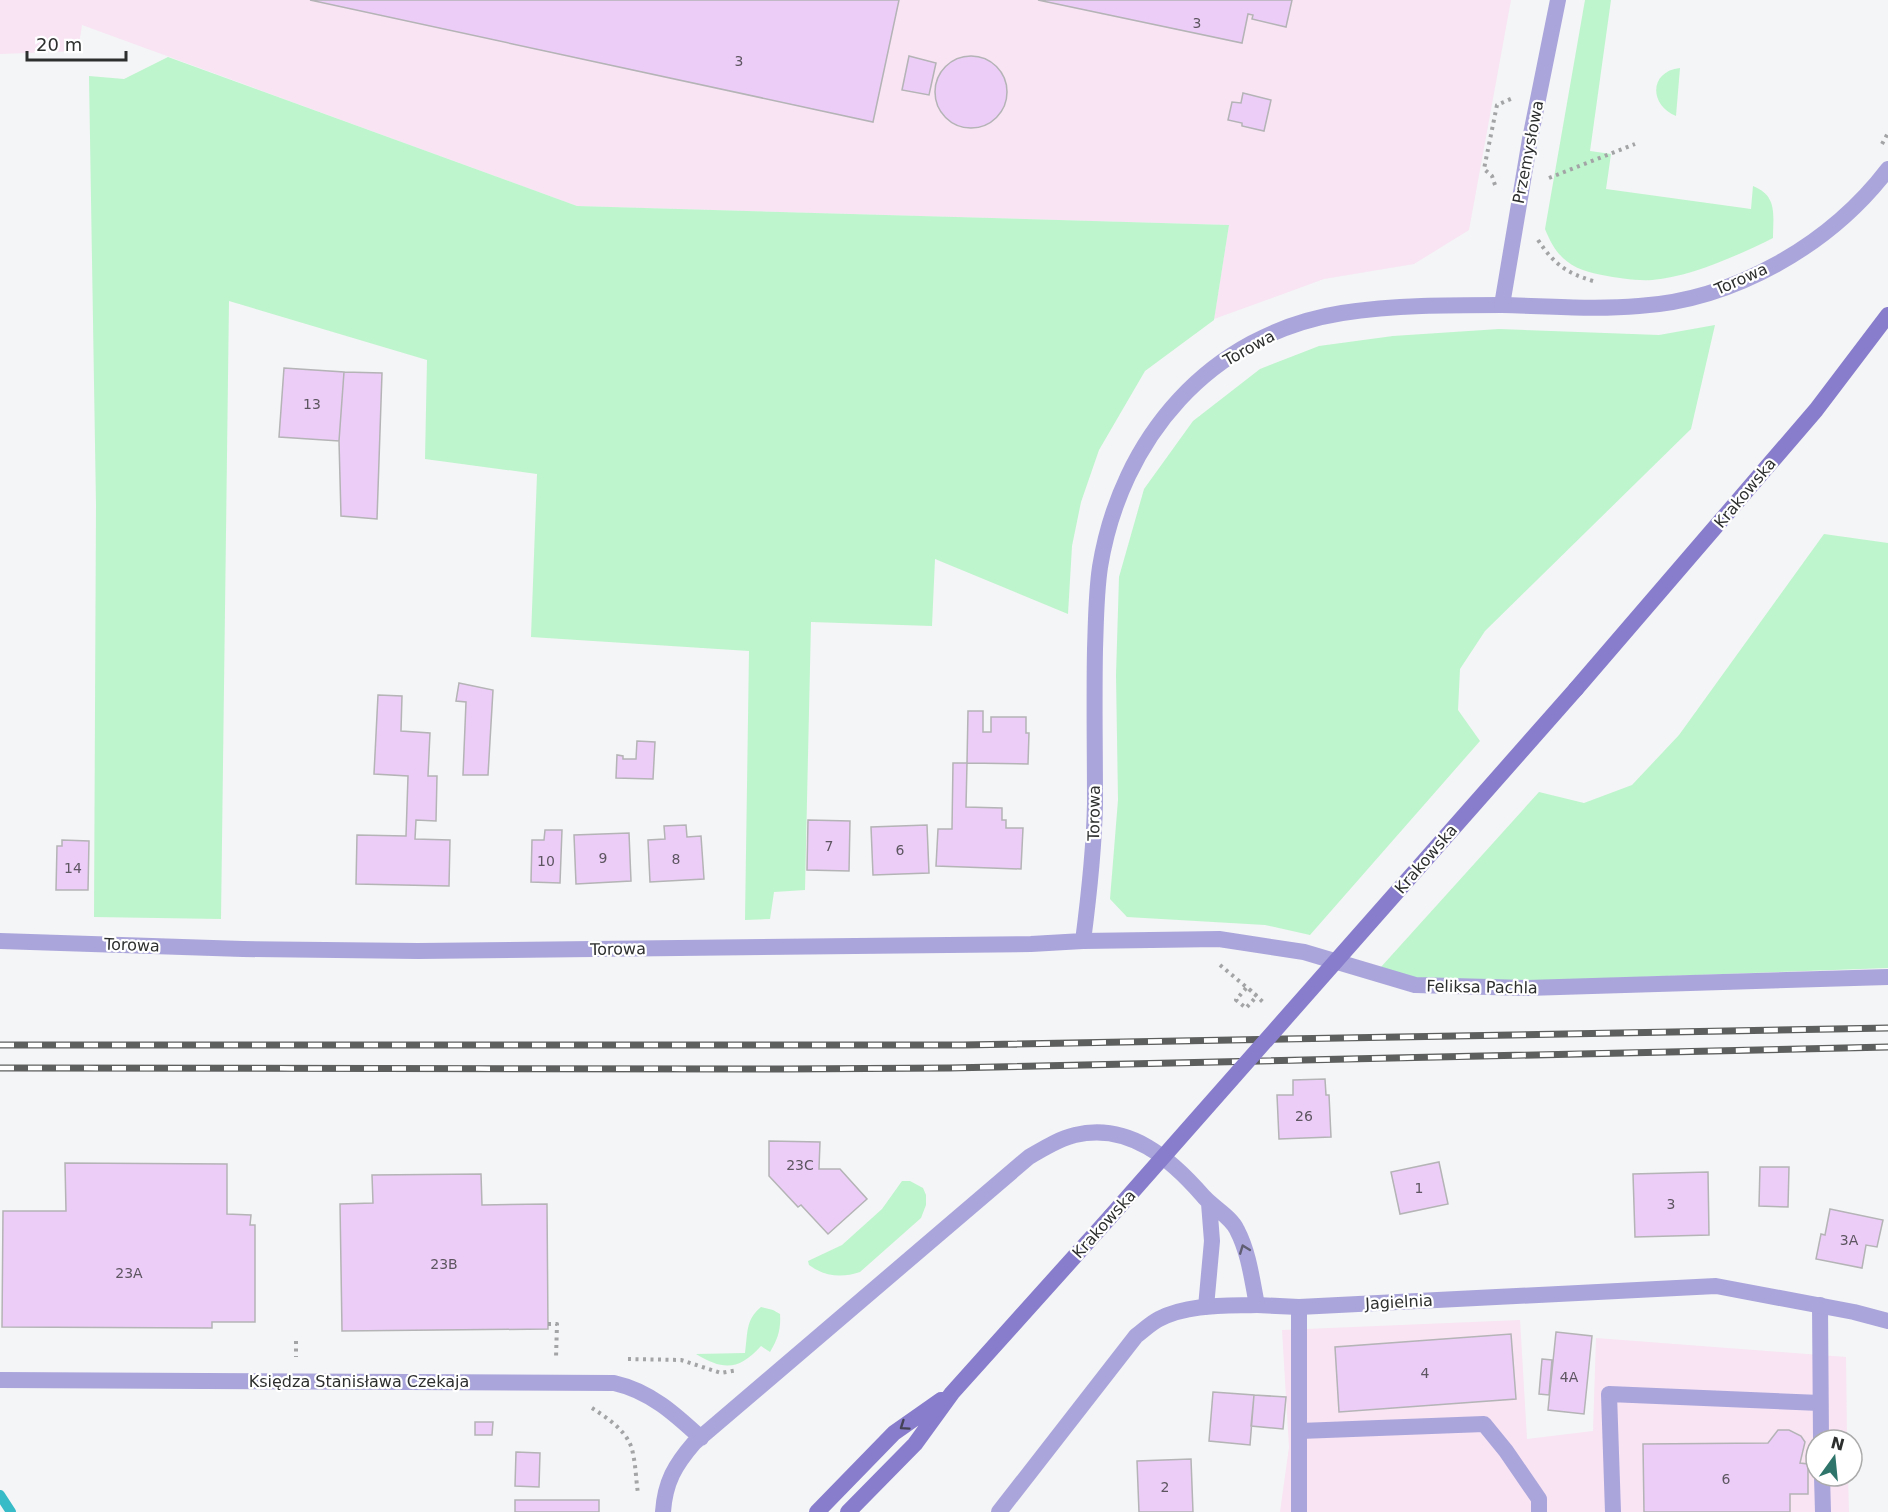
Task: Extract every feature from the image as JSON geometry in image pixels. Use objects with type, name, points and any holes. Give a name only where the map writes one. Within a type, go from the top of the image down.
[{"type":"main road","name":"Krakowska","points":[[848,1512],[915,1444],[952,1393],[1576,689],[1816,410],[1888,315]]},
{"type":"main road","name":"Krakowska","points":[[817,1512],[894,1433],[952,1393]]},
{"type":"street","name":"Przemysłowa","points":[[1502,305],[1530,139],[1558,0]]},
{"type":"street","name":"Torowa","points":[[0,941],[243,949],[418,951],[1031,944],[1083,941],[1093,856],[1096,604],[1100,567],[1108,532],[1126,477],[1151,434],[1186,393],[1209,372],[1262,338],[1286,328],[1340,313],[1417,306],[1502,305],[1612,308],[1668,303],[1722,290],[1780,261],[1818,237],[1874,188],[1888,169]]},
{"type":"street","name":"Feliksa Pachla","points":[[1083,941],[1219,939],[1304,952],[1415,985],[1527,988],[1888,977]]},
{"type":"street","points":[[663,1512],[667,1483],[674,1469],[701,1438],[1011,1171],[1029,1157],[1060,1140],[1088,1133],[1117,1134],[1134,1139],[1157,1151],[1236,1228],[1250,1262],[1257,1305]]},
{"type":"street","points":[[1206,1307],[1212,1240],[1209,1203]]},
{"type":"street","name":"Jagielnia","points":[[999,1512],[1136,1336],[1158,1320],[1180,1311],[1206,1307],[1299,1306],[1716,1286],[1820,1305],[1888,1321]]},
{"type":"street","points":[[1820,1305],[1821,1428]]},
{"type":"street","points":[[1299,1306],[1299,1512]]},
{"type":"street","name":"Księdza Stanisława Czekaja","points":[[0,1380],[614,1383],[650,1397],[675,1414],[701,1438]]},
{"type":"street","points":[[1613,1512],[1609,1394],[1820,1403]]},
{"type":"street","points":[[1300,1431],[1484,1424],[1539,1499],[1539,1512]]},
{"type":"street","points":[[1822,1488],[1823,1512]]},
{"type":"path","points":[[1880,147],[1888,132]]},
{"type":"path","points":[[1543,181],[1635,144]]},
{"type":"path","points":[[1537,238],[1554,262],[1564,270],[1574,275],[1604,282]]},
{"type":"path","points":[[1246,986],[1257,996],[1251,1002],[1246,1008],[1236,1000],[1247,987],[1255,995],[1264,1003]]},
{"type":"path","points":[[548,1324],[557,1324],[556,1358],[567,1358]]},
{"type":"path","points":[[624,1359],[681,1360],[721,1373],[744,1368]]},
{"type":"path","points":[[589,1407],[622,1431],[633,1452],[639,1498]]},
{"type":"shaded area","points":[[0,0],[1511,0],[1469,230],[1414,264],[1324,279],[1214,319],[1229,225],[577,206],[82,25],[78,51],[0,54]]},
{"type":"shaded area","points":[[1520,1320],[1527,1439],[1593,1431],[1596,1338],[1846,1357],[1847,1428],[1804,1428],[1804,1488],[1848,1488],[1849,1512],[1280,1512],[1289,1447],[1282,1330]]},
{"type":"green space","points":[[1585,0],[1611,0],[1590,151],[1611,154],[1606,189],[1751,209],[1753,186],[1767,195],[1770,201],[1773,214],[1773,238],[1698,270],[1652,280],[1627,279],[1591,273],[1574,266],[1560,255],[1545,229]]},
{"type":"green space","points":[[168,57],[577,206],[1229,225],[1214,320],[1145,371],[1099,450],[1081,502],[1072,546],[1068,614],[935,559],[932,626],[811,622],[805,890],[774,892],[770,919],[745,920],[749,651],[531,637],[537,474],[425,459],[427,360],[229,301],[221,919],[94,917],[96,505],[89,76],[124,79]]},
{"type":"green space","points":[[1680,68],[1676,116],[1661,104],[1656,89],[1663,75],[1670,70]]},
{"type":"green space","points":[[1715,325],[1691,429],[1485,631],[1460,669],[1458,710],[1480,741],[1310,935],[1265,925],[1127,917],[1110,899],[1118,800],[1116,675],[1119,577],[1144,489],[1193,421],[1260,369],[1319,346],[1393,336],[1499,329],[1659,335]]},
{"type":"green space","points":[[1824,534],[1888,543],[1888,968],[1527,981],[1419,979],[1381,967],[1539,792],[1584,803],[1632,785],[1679,735]]},
{"type":"green space","points":[[902,1181],[910,1181],[923,1188],[926,1205],[921,1218],[860,1272],[834,1275],[821,1272],[809,1265],[808,1261],[842,1245],[882,1209]]},
{"type":"green space","points":[[761,1307],[780,1314],[778,1334],[770,1352],[761,1346],[746,1360],[731,1365],[715,1363],[696,1354],[745,1353],[750,1322]]},
{"type":"building","points":[[310,0],[899,0],[873,122]]},
{"type":"building","points":[[1038,0],[1292,0],[1286,27],[1252,19],[1253,15],[1248,14],[1242,43]]},
{"type":"building","points":[[909,56],[936,63],[929,95],[902,90]]},
{"type":"building","points":[[971,56],[985,59],[997,66],[1004,78],[1007,92],[1004,106],[997,118],[985,125],[971,128],[957,125],[945,118],[938,106],[935,92],[938,78],[945,66],[957,59]]},
{"type":"building","points":[[1243,93],[1271,100],[1264,131],[1228,120],[1232,102],[1241,103]]},
{"type":"building","points":[[284,368],[344,372],[339,441],[279,437]]},
{"type":"building","points":[[344,372],[382,373],[377,519],[341,516],[339,441]]},
{"type":"building","points":[[459,683],[493,690],[488,775],[463,775],[466,702],[456,701]]},
{"type":"building","points":[[378,695],[402,696],[401,731],[430,733],[428,776],[437,776],[436,821],[416,820],[415,839],[450,840],[449,886],[356,884],[357,835],[406,836],[408,776],[374,774]]},
{"type":"building","points":[[968,711],[983,711],[983,732],[991,732],[991,717],[1026,717],[1026,733],[1029,733],[1028,764],[967,763]]},
{"type":"building","points":[[637,741],[655,742],[653,779],[616,778],[617,755],[623,756],[623,759],[636,759]]},
{"type":"building","points":[[953,763],[967,763],[966,807],[1002,808],[1002,820],[1006,820],[1006,828],[1023,828],[1021,869],[936,866],[938,829],[952,829]]},
{"type":"building","points":[[808,820],[850,821],[849,871],[807,870]]},
{"type":"building","points":[[686,825],[687,837],[701,836],[704,879],[650,882],[648,840],[665,839],[664,826]]},
{"type":"building","points":[[927,825],[929,873],[873,875],[871,827]]},
{"type":"building","points":[[545,830],[562,830],[560,883],[531,882],[532,840],[544,840]]},
{"type":"building","points":[[629,833],[631,881],[576,884],[574,835]]},
{"type":"building","points":[[62,840],[89,841],[88,890],[56,890],[57,846],[62,846]]},
{"type":"building","points":[[1325,1079],[1326,1095],[1329,1095],[1331,1137],[1279,1139],[1277,1095],[1293,1095],[1293,1080]]},
{"type":"building","points":[[769,1141],[820,1142],[819,1169],[840,1169],[867,1199],[828,1234],[769,1176]]},
{"type":"building","points":[[1439,1162],[1448,1204],[1400,1214],[1391,1172]]},
{"type":"building","points":[[65,1163],[227,1164],[227,1214],[251,1215],[250,1225],[255,1225],[255,1322],[212,1322],[212,1328],[2,1327],[3,1211],[66,1211]]},
{"type":"building","points":[[1760,1167],[1789,1167],[1788,1207],[1759,1206]]},
{"type":"building","points":[[1708,1172],[1709,1235],[1635,1237],[1633,1174]]},
{"type":"building","points":[[481,1174],[482,1205],[547,1204],[548,1329],[342,1331],[340,1204],[373,1203],[372,1175]]},
{"type":"building","points":[[1830,1209],[1883,1220],[1877,1247],[1866,1245],[1862,1268],[1816,1259],[1821,1234],[1825,1235]]},
{"type":"building","points":[[1556,1332],[1592,1336],[1584,1414],[1548,1410]]},
{"type":"building","points":[[1511,1334],[1516,1399],[1339,1412],[1335,1347]]},
{"type":"building","points":[[1542,1359],[1552,1360],[1549,1395],[1539,1394]]},
{"type":"building","points":[[1213,1392],[1254,1395],[1250,1445],[1209,1441]]},
{"type":"building","points":[[1254,1395],[1286,1397],[1283,1429],[1251,1426]]},
{"type":"building","points":[[475,1422],[493,1422],[492,1435],[475,1435]]},
{"type":"building","points":[[1778,1430],[1789,1430],[1801,1436],[1804,1440],[1800,1463],[1804,1464],[1804,1488],[1808,1488],[1808,1494],[1790,1494],[1790,1512],[1644,1512],[1643,1444],[1768,1443]]},
{"type":"building","points":[[516,1452],[540,1453],[539,1487],[515,1486]]},
{"type":"building","points":[[1191,1459],[1193,1512],[1139,1512],[1137,1461]]},
{"type":"building","points":[[515,1500],[599,1500],[599,1512],[515,1512]]},
{"type":"waterway","points":[[0,1495],[11,1512]]},
{"type":"railway","points":[[0,1045],[963,1045],[1888,1028]]},
{"type":"railway","points":[[0,1068],[950,1068],[1888,1047]]}]
